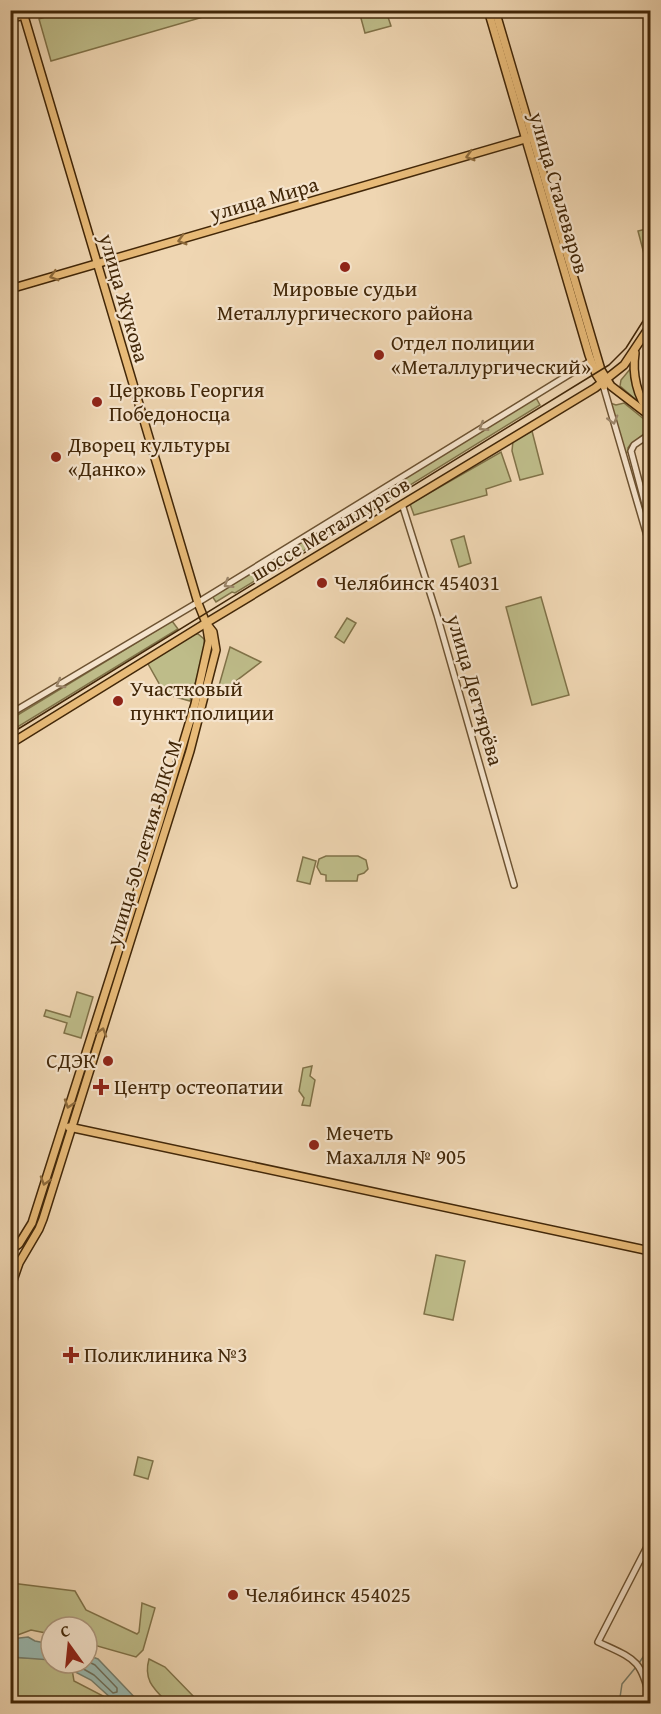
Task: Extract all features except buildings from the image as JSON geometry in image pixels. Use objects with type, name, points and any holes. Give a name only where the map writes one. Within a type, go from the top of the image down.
[{"type":"main road","points":[[10,19],[41,10]]},
{"type":"main road","name":"улица Сталеваров","points":[[488,10],[529,138],[594,360],[603,383]]},
{"type":"main road","name":"улица Сталеваров","points":[[495,10],[529,138]]},
{"type":"main road","name":"улица Жукова","points":[[24,16],[198,603],[206,623]]},
{"type":"main road","name":"улица Мира","points":[[10,289],[529,138]]},
{"type":"main road","name":"шоссе Металлургов","points":[[10,744],[603,383],[624,365],[651,326]]},
{"type":"main road","points":[[636,349],[634,367],[639,392],[651,415]]},
{"type":"main road","points":[[603,383],[651,415]]},
{"type":"main road","name":"улица 50-летия ВЛКСМ","points":[[10,1250],[19,1244],[32,1223],[159,823],[195,704],[208,650],[206,623]]},
{"type":"main road","name":"улица 50-летия ВЛКСМ","points":[[10,1289],[19,1263],[39,1229],[190,751],[216,650],[213,632],[206,623]]},
{"type":"main road","points":[[63,1125],[651,1251]]},
{"type":"street","name":"шоссе Металлургов","points":[[10,714],[198,603],[594,360]]},
{"type":"street","name":"улица Сталеваров","points":[[603,383],[651,546]]},
{"type":"street","points":[[651,434],[633,447],[631,454],[651,523]]},
{"type":"street","points":[[623,454],[631,454]]},
{"type":"street","name":"улица Дегтярёва","points":[[402,504],[433,601],[514,885]]},
{"type":"street","points":[[651,1541],[598,1642],[635,1661],[645,1679],[651,1699]]},
{"type":"shaded area","points":[[66,10],[224,11],[51,61],[39,19]]},
{"type":"shaded area","points":[[359,11],[386,11],[391,26],[365,33]]},
{"type":"shaded area","points":[[650,228],[650,277],[638,231]]},
{"type":"shaded area","points":[[631,368],[642,405],[620,386],[621,380]]},
{"type":"shaded area","points":[[535,396],[540,405],[235,593],[232,592],[216,602],[212,596]]},
{"type":"shaded area","points":[[610,403],[616,405],[624,403],[650,424],[650,429],[630,445],[629,452],[625,453]]},
{"type":"shaded area","points":[[532,431],[543,474],[520,480],[512,451],[513,441]]},
{"type":"shaded area","points":[[501,452],[511,481],[486,489],[487,495],[414,515],[410,504]]},
{"type":"shaded area","points":[[464,536],[471,563],[459,567],[451,540]]},
{"type":"shaded area","points":[[541,597],[569,695],[532,705],[506,607]]},
{"type":"shaded area","points":[[347,618],[356,623],[344,643],[335,637]]},
{"type":"shaded area","points":[[172,621],[178,629],[11,731],[11,719]]},
{"type":"shaded area","points":[[195,634],[204,639],[205,651],[190,701],[165,694],[147,662]]},
{"type":"shaded area","points":[[230,647],[261,662],[216,696]]},
{"type":"shaded area","points":[[326,856],[358,856],[366,860],[368,869],[358,875],[357,881],[326,881],[326,875],[321,874],[317,867],[319,859]]},
{"type":"shaded area","points":[[303,857],[316,861],[310,884],[297,881]]},
{"type":"shaded area","points":[[77,992],[93,997],[81,1038],[64,1033],[67,1023],[44,1016],[46,1010],[70,1017]]},
{"type":"shaded area","points":[[108,994],[110,995],[70,1119],[69,1117]]},
{"type":"shaded area","points":[[312,1066],[310,1076],[315,1080],[310,1106],[302,1105],[304,1098],[299,1091],[303,1068]]},
{"type":"shaded area","points":[[436,1255],[465,1261],[453,1320],[424,1314]]},
{"type":"shaded area","points":[[138,1457],[153,1461],[148,1479],[134,1475]]},
{"type":"shaded area","points":[[11,1583],[75,1591],[86,1610],[97,1615],[39,1615],[39,1632],[31,1630],[11,1636]]},
{"type":"shaded area","points":[[142,1603],[155,1608],[143,1650],[136,1657],[99,1646],[99,1616],[137,1634]]},
{"type":"shaded area","points":[[10,1657],[39,1658],[39,1675],[73,1675],[74,1681],[113,1703],[11,1703]]},
{"type":"shaded area","points":[[149,1659],[165,1667],[198,1701],[207,1703],[168,1703],[151,1684],[147,1673]]},
{"type":"water","points":[[28,1637],[39,1642],[39,1659],[11,1657],[11,1639]]},
{"type":"water","points":[[99,1660],[140,1703],[114,1703],[91,1680],[81,1675],[99,1675]]},
{"type":"waterway","points":[[639,1663],[650,1647]]},
{"type":"waterway","points":[[619,1704],[622,1684],[636,1667]]},
{"type":"tram line","points":[[10,734],[609,365],[626,348],[650,310]]},
{"type":"place","name":"Мировые судьи Металлургического района","points":[[345,267]]},
{"type":"place","name":"Отдел полиции «Металлургический»","points":[[379,355]]},
{"type":"place","name":"Церковь Георгия Победоносца","points":[[97,402]]},
{"type":"place","name":"Дворец культуры «Данко»","points":[[56,457]]},
{"type":"place","name":"Челябинск 454031","points":[[322,583]]},
{"type":"place","name":"Участковый пункт полиции","points":[[118,701]]},
{"type":"place","name":"СДЭК","points":[[108,1061]]},
{"type":"place","name":"Центр остеопатии","points":[[101,1087]]},
{"type":"place","name":"Мечеть Махалля № 905","points":[[314,1145]]},
{"type":"place","name":"Поликлиника №3","points":[[71,1355]]},
{"type":"place","name":"Челябинск 454025","points":[[233,1595]]}]
